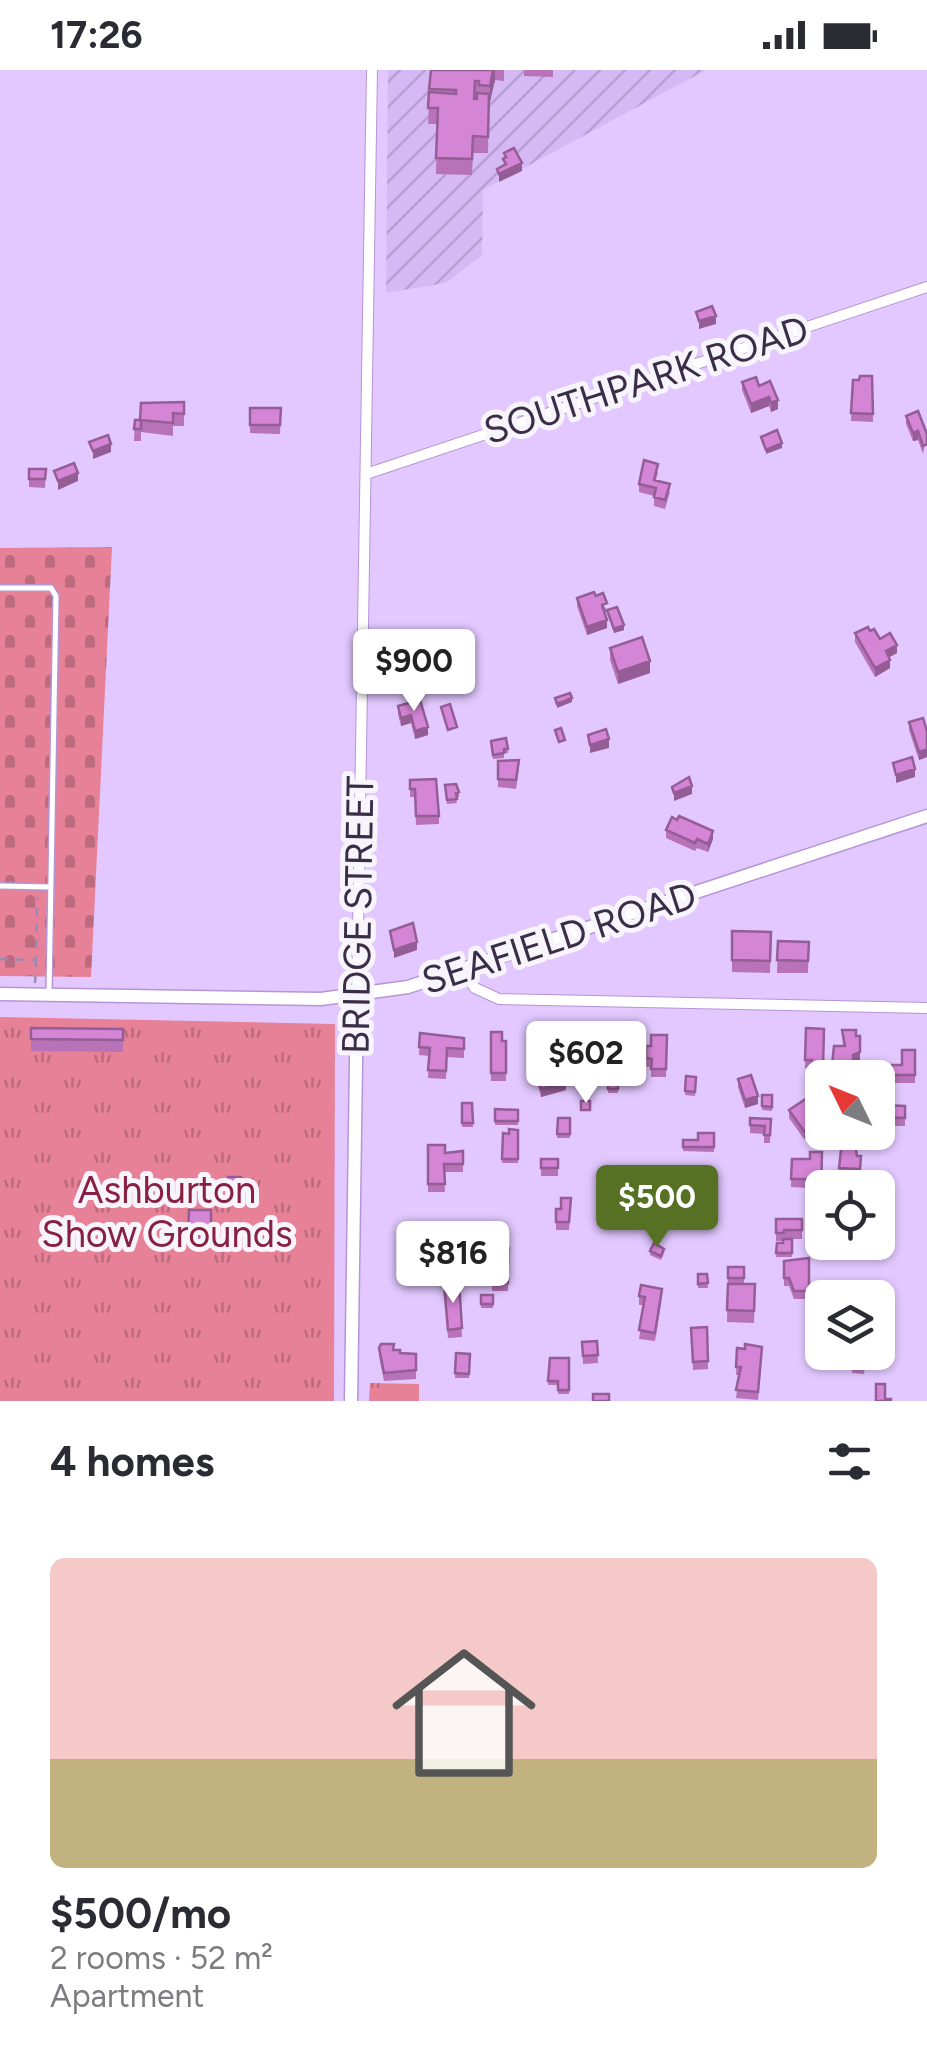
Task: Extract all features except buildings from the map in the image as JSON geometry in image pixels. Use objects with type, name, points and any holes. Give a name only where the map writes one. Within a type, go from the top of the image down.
[{"type":"street","name":"BRIDGE STREET","points":[[351,1401],[372,70]]},
{"type":"street","name":"SOUTHPARK ROAD","points":[[366,474],[927,286]]},
{"type":"street","name":"SEAFIELD ROAD","points":[[0,994],[321,999],[408,987],[927,816]]},
{"type":"street","points":[[462,971],[475,988],[499,999],[927,1008]]},
{"type":"lane","points":[[0,588],[52,588],[56,596],[50,887],[42,994]]},
{"type":"lane","points":[[0,886],[50,887]]},
{"type":"path","points":[[37,887],[36,960],[42,994]]},
{"type":"path","points":[[0,959],[36,960]]},
{"type":"shaded area","points":[[388,70],[706,70],[483,190],[482,255],[446,283],[386,293]]},
{"type":"green space","points":[[112,547],[91,977],[0,976],[0,548]]},
{"type":"green space","name":"Ashburton Show Grounds","points":[[0,1017],[335,1024],[334,1401],[0,1401]]},
{"type":"green space","points":[[370,1383],[419,1384],[419,1401],[369,1401]]}]
